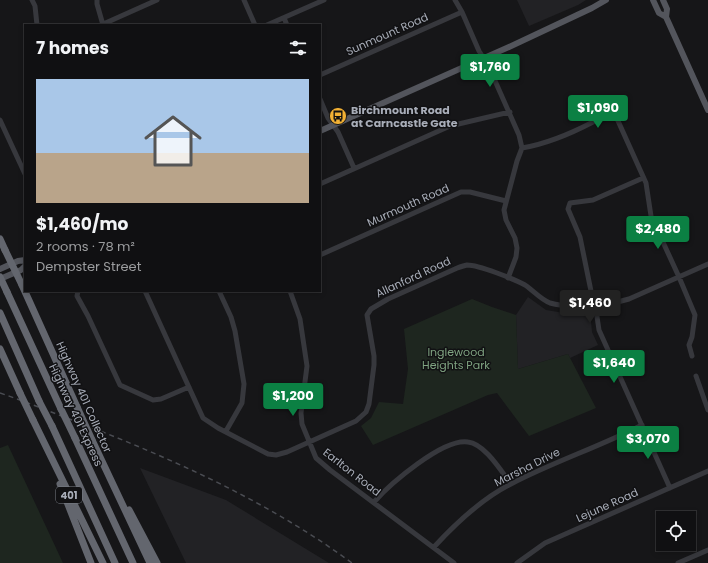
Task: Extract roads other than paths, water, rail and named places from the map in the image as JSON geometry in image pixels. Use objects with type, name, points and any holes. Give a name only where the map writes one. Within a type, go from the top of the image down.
[{"type":"highway","name":"Highway 401 Collector","points":[[0,239],[24,290]]},
{"type":"highway","name":"Highway 401 Express","points":[[0,278],[133,563]]},
{"type":"highway","name":"Highway 401 Collector","points":[[25,292],[116,494],[150,563]]},
{"type":"highway","name":"401","points":[[0,313],[39,401],[115,563]]},
{"type":"highway","name":"401","points":[[0,349],[103,563]]},
{"type":"highway","points":[[35,424],[91,563]]},
{"type":"highway","points":[[116,494],[126,505],[157,563]]},
{"type":"main road","points":[[321,131],[484,58],[592,8],[606,0]]},
{"type":"main road","points":[[653,0],[659,13],[666,17]]},
{"type":"main road","points":[[663,0],[667,9],[666,17],[708,110]]},
{"type":"main road","points":[[0,269],[18,261],[24,260]]},
{"type":"main road","points":[[0,278],[21,270],[24,267]]},
{"type":"street","points":[[32,0],[35,6],[37,24]]},
{"type":"street","points":[[97,0],[102,24]]},
{"type":"street","points":[[104,24],[157,0]]},
{"type":"street","points":[[244,0],[255,24]]},
{"type":"street","points":[[269,24],[324,0]]},
{"type":"street","points":[[455,0],[510,112],[519,135],[522,148],[504,210],[506,220],[515,238],[517,248],[516,257],[508,278]]},
{"type":"street","name":"Sunmount Road","points":[[321,75],[462,12]]},
{"type":"street","points":[[284,18],[287,24]]},
{"type":"street","points":[[321,101],[328,118],[338,132],[354,168]]},
{"type":"street","points":[[522,148],[559,137],[594,121],[606,111],[611,110],[615,113],[647,188],[651,216],[695,315],[692,337],[689,345],[692,356]]},
{"type":"street","points":[[321,184],[450,126],[510,112]]},
{"type":"street","points":[[0,120],[24,172]]},
{"type":"street","points":[[643,178],[593,200],[570,203],[568,209],[580,237],[599,330],[670,488]]},
{"type":"street","name":"Murmouth Road","points":[[321,255],[461,192],[470,192],[506,200]]},
{"type":"street","name":"Allanford Road","points":[[145,292],[203,418],[209,423],[272,455],[281,454],[309,442],[356,421],[363,415],[368,409],[375,361],[367,316],[371,309],[455,269],[466,265],[486,269],[526,286],[538,296],[549,302],[556,305],[571,306],[629,299],[708,264]]},
{"type":"street","points":[[78,292],[77,296],[88,316],[120,385],[153,400],[161,400],[189,388]]},
{"type":"street","points":[[219,292],[235,331],[244,384],[242,403],[226,431]]},
{"type":"street","name":"Earlton Road","points":[[290,292],[299,314],[307,366],[301,419],[316,458],[454,563]]},
{"type":"street","points":[[696,376],[708,410]]},
{"type":"street","name":"Marsha Drive","points":[[434,547],[452,528],[474,509],[511,484],[642,425]]},
{"type":"street","points":[[374,502],[409,471],[444,447],[458,443],[468,442],[480,448],[490,457],[511,484]]},
{"type":"street","name":"Lejune Road","points":[[517,563],[545,543],[708,471]]},
{"type":"street","points":[[678,563],[708,550]]},
{"type":"railway","points":[[0,393],[116,437],[186,467],[255,502],[288,521],[352,563]]},
{"type":"place","name":"Birchmount Road at Carncastle Gate","points":[[338,116]]},
{"type":"park label","name":"Inglewood Heights Park","points":[[456,358]]}]
